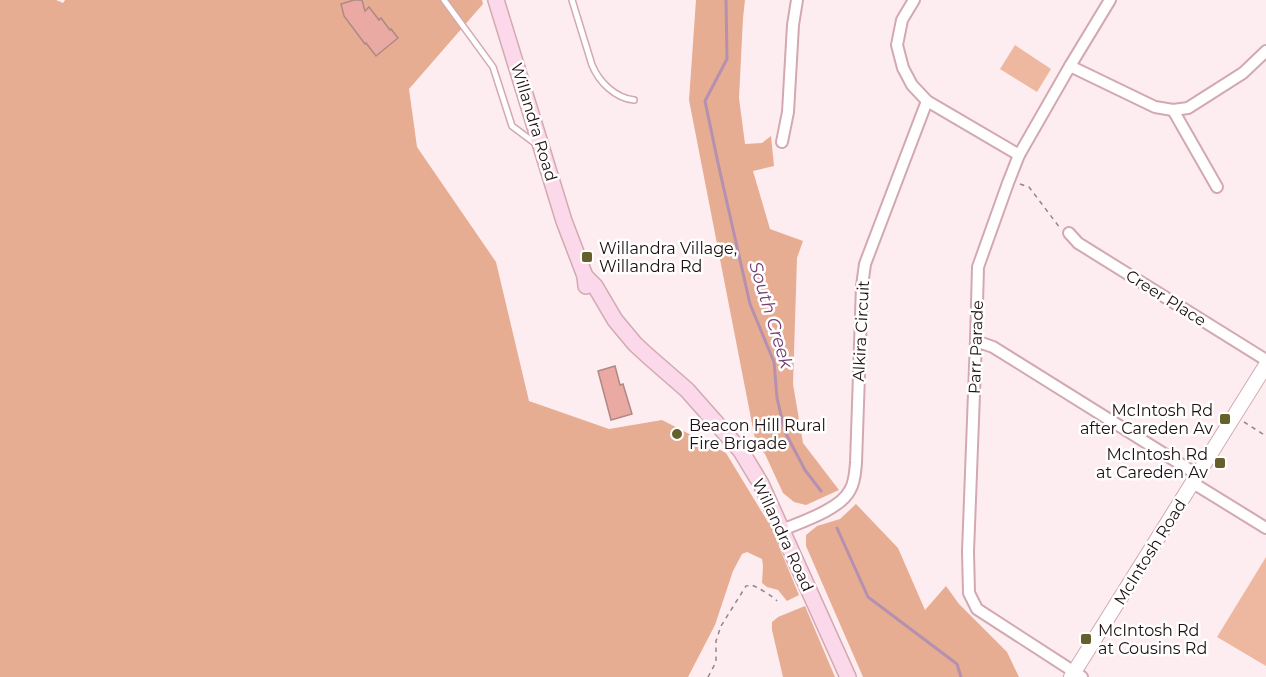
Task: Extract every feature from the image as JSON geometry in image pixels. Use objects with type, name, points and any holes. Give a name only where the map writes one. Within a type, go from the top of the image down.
[{"type":"main road","name":"Willandra Road","points":[[496,0],[564,221],[585,276],[587,292],[608,328],[626,349],[645,368],[699,405],[741,451],[761,484],[848,677]]},
{"type":"street","points":[[782,142],[788,112],[793,25],[797,0]]},
{"type":"street","points":[[914,0],[902,20],[897,45],[903,68],[912,85],[927,101],[1019,155]]},
{"type":"street","name":"Parr Parade","points":[[1076,676],[977,609],[969,593],[968,552],[978,267],[1019,155],[1110,0]]},
{"type":"street","points":[[1070,66],[1155,107],[1173,110],[1188,108],[1243,73],[1266,51]]},
{"type":"street","name":"Alkira Circuit","points":[[782,530],[834,507],[847,496],[853,485],[856,463],[862,286],[865,264],[927,101]]},
{"type":"street","points":[[1173,110],[1217,187]]},
{"type":"street","name":"Creer Place","points":[[1069,233],[1078,243],[1266,360]]},
{"type":"street","points":[[976,341],[993,347],[1196,479],[1266,528]]},
{"type":"street","name":"McIntosh Road","points":[[1076,676],[1266,365]]},
{"type":"lane","points":[[444,0],[493,67],[512,126],[543,150]]},
{"type":"lane","points":[[572,0],[596,75],[604,85],[625,99],[634,100]]},
{"type":"path","points":[[1009,180],[1029,187],[1058,227],[1069,233]]},
{"type":"path","points":[[1241,420],[1266,436]]},
{"type":"path","points":[[708,677],[716,662],[716,641],[721,626],[746,586],[755,586],[777,601]]},
{"type":"shaded area","points":[[0,0],[56,0],[63,3],[65,0],[482,0],[483,4],[409,89],[417,147],[496,262],[529,401],[609,429],[662,420],[726,453],[771,527],[799,595],[787,601],[778,590],[767,587],[762,583],[762,559],[747,552],[742,554],[733,571],[715,625],[688,677],[0,677]]},
{"type":"shaded area","points":[[696,0],[745,0],[739,98],[745,144],[762,143],[771,136],[774,166],[753,171],[770,229],[803,241],[797,258],[793,384],[803,443],[839,490],[806,505],[794,502],[783,493],[765,454],[756,444],[689,100]]},
{"type":"shaded area","points":[[1015,45],[1051,69],[1037,92],[1000,69]]},
{"type":"shaded area","points":[[856,504],[898,548],[925,610],[946,586],[959,604],[1007,652],[1019,677],[863,677],[806,546],[806,535],[817,526],[840,519]]},
{"type":"shaded area","points":[[1266,557],[1266,666],[1217,637]]},
{"type":"shaded area","points":[[805,606],[835,677],[783,677],[772,622],[778,617]]},
{"type":"building","points":[[362,0],[365,11],[369,7],[398,38],[376,56],[344,16],[341,4]]},
{"type":"building","points":[[615,366],[632,414],[611,420],[598,371]]},
{"type":"waterway","name":"South Creek","points":[[726,0],[727,59],[705,101],[750,304],[774,362],[777,398],[785,432],[805,470],[821,491]]},
{"type":"waterway","name":"South Creek","points":[[837,528],[868,597],[957,664],[961,677]]},
{"type":"place","name":"Willandra Village, Willandra Rd","points":[[587,257]]},
{"type":"place","name":"McIntosh Rd after Careden Av","points":[[1225,419]]},
{"type":"place","name":"Beacon Hill Rural Fire Brigade","points":[[677,434]]},
{"type":"place","name":"McIntosh Rd at Careden Av","points":[[1220,463]]},
{"type":"place","name":"McIntosh Rd at Cousins Rd","points":[[1086,639]]}]
